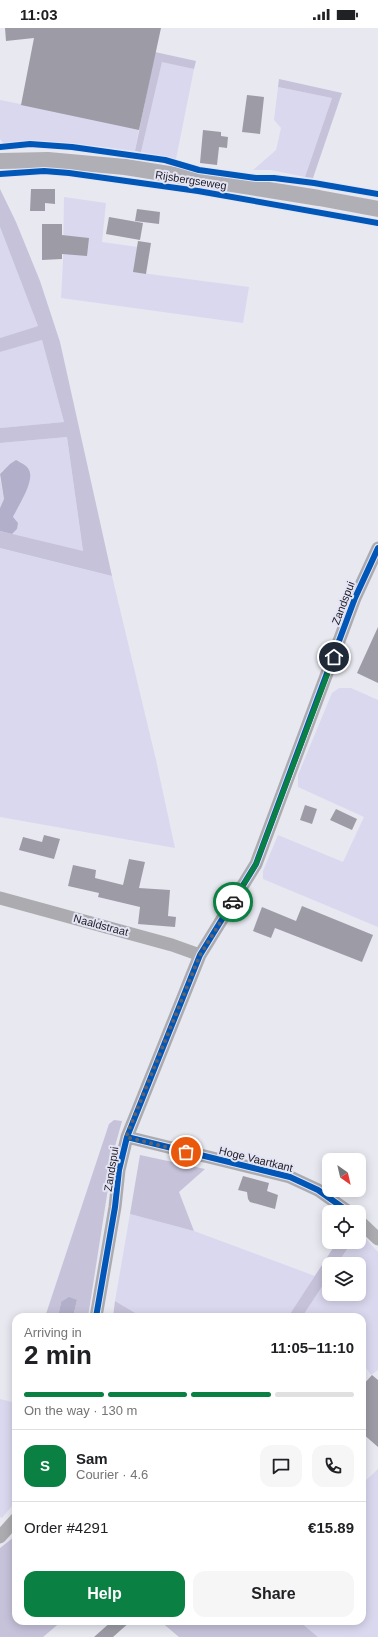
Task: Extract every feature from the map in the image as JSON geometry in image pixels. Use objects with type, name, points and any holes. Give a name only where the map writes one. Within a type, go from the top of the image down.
[{"type":"main road","name":"Rijsbergseweg","points":[[0,161],[48,160],[117,166],[319,198],[378,209]]},
{"type":"street","name":"Zandspui","points":[[97,1313],[115,1207],[119,1170],[126,1137],[200,955],[256,864],[355,598],[378,548]]},
{"type":"street","name":"Naaldstraat","points":[[0,898],[172,945],[200,955]]},
{"type":"street","name":"Hoge Vaartkant","points":[[126,1137],[290,1177],[318,1190],[339,1205]]},
{"type":"street","points":[[366,1228],[378,1239]]},
{"type":"street","points":[[0,1537],[12,1524]]},
{"type":"shaded area","points":[[155,52],[196,61],[194,69],[162,62],[141,152],[135,151]]},
{"type":"shaded area","points":[[162,61],[194,69],[176,159],[141,152]]},
{"type":"shaded area","points":[[279,79],[342,93],[313,178],[305,177],[332,98],[278,87]]},
{"type":"shaded area","points":[[278,87],[332,98],[305,177],[271,170],[253,170],[276,150],[281,128],[274,120]]},
{"type":"shaded area","points":[[0,100],[139,127],[135,151],[95,146],[4,144],[0,139]]},
{"type":"shaded area","points":[[0,189],[16,222],[40,281],[60,342],[112,576],[0,548],[0,531],[83,551],[67,437],[0,443],[0,428],[64,422],[42,340],[0,352],[0,338],[38,326],[0,227]]},
{"type":"shaded area","points":[[64,197],[106,203],[102,242],[138,247],[134,272],[249,287],[243,323],[61,298]]},
{"type":"shaded area","points":[[0,227],[38,326],[0,338]]},
{"type":"shaded area","points":[[42,340],[64,422],[0,428],[0,352]]},
{"type":"shaded area","points":[[67,437],[83,552],[12,534],[17,529],[13,517],[17,508],[3,470],[0,474],[0,443]]},
{"type":"shaded area","points":[[16,460],[27,467],[29,470],[30,480],[13,517],[18,523],[17,529],[12,534],[0,531],[0,508],[4,499],[0,474]]},
{"type":"shaded area","points":[[0,478],[4,499],[0,508]]},
{"type":"shaded area","points":[[0,548],[112,576],[156,760],[175,848],[0,817]]},
{"type":"shaded area","points":[[339,688],[351,688],[378,700],[378,927],[263,879],[263,871],[278,835],[343,862],[364,817],[298,787],[298,775],[332,693]]},
{"type":"shaded area","points":[[114,1120],[122,1121],[114,1150],[89,1313],[74,1313],[77,1300],[61,1302],[59,1313],[46,1313],[109,1124]]},
{"type":"shaded area","points":[[140,1155],[205,1169],[179,1192],[194,1231],[130,1214]]},
{"type":"shaded area","points":[[130,1214],[194,1231],[315,1276],[291,1313],[135,1313],[115,1301]]},
{"type":"shaded area","points":[[366,1239],[378,1252],[378,1370],[371,1375],[366,1368],[366,1313],[305,1313],[322,1287],[322,1301],[366,1301],[366,1257],[342,1257],[347,1249],[366,1249]]},
{"type":"shaded area","points":[[332,1249],[347,1249],[342,1257],[327,1257]]},
{"type":"shaded area","points":[[322,1265],[322,1287],[305,1313],[291,1313]]},
{"type":"shaded area","points":[[69,1297],[77,1300],[74,1313],[59,1313],[61,1302]]},
{"type":"shaded area","points":[[115,1301],[135,1313],[114,1313]]},
{"type":"shaded area","points":[[0,1399],[12,1402],[12,1506],[2,1518],[0,1517]]},
{"type":"shaded area","points":[[378,1469],[378,1637],[318,1637],[304,1625],[366,1625],[366,1480]]},
{"type":"shaded area","points":[[12,1539],[12,1625],[57,1625],[43,1637],[0,1637],[0,1548]]},
{"type":"shaded area","points":[[165,1625],[304,1625],[318,1637],[179,1637]]},
{"type":"building","points":[[5,28],[161,28],[139,130],[21,105],[34,38],[6,41]]},
{"type":"building","points":[[247,95],[264,97],[260,134],[242,132]]},
{"type":"building","points":[[203,130],[221,132],[221,136],[228,137],[227,148],[219,147],[217,165],[200,163]]},
{"type":"building","points":[[31,189],[55,189],[55,204],[45,203],[45,211],[30,211]]},
{"type":"building","points":[[137,209],[160,212],[159,224],[135,221]]},
{"type":"building","points":[[109,217],[143,223],[140,240],[106,234]]},
{"type":"building","points":[[42,224],[62,224],[62,235],[89,238],[87,256],[62,254],[62,259],[42,260]]},
{"type":"building","points":[[138,241],[151,243],[146,274],[133,272]]},
{"type":"building","points":[[378,627],[378,683],[357,673]]},
{"type":"building","points":[[305,805],[317,809],[312,824],[300,820]]},
{"type":"building","points":[[336,809],[357,819],[352,830],[330,820]]},
{"type":"building","points":[[44,835],[60,839],[54,859],[19,850],[23,837],[42,842]]},
{"type":"building","points":[[129,859],[145,862],[139,888],[170,890],[168,916],[176,917],[175,927],[138,924],[140,907],[98,897],[99,893],[68,886],[73,865],[96,870],[95,878],[123,885]]},
{"type":"building","points":[[302,906],[373,935],[362,962],[275,928],[271,938],[253,931],[262,907],[296,921]]},
{"type":"building","points":[[243,1176],[269,1183],[267,1191],[278,1195],[275,1209],[250,1202],[247,1192],[238,1190]]},
{"type":"building","points":[[372,1375],[378,1380],[378,1447],[366,1436],[366,1382]]},
{"type":"building","points":[[108,1625],[126,1625],[113,1637],[94,1637]]},
{"type":"cycle path","points":[[0,147],[30,144],[72,147],[165,160],[199,170],[256,178],[274,178],[314,183],[378,194]]},
{"type":"cycle path","points":[[0,174],[44,171],[69,173],[198,191],[378,223]]},
{"type":"cycle path","points":[[97,1313],[115,1207],[119,1170],[127,1137],[200,955],[256,864],[355,598],[378,548]]},
{"type":"cycle path","points":[[127,1137],[290,1177],[318,1190],[339,1205]]},
{"type":"way so far","points":[[186,1152],[126,1137],[200,955],[233,902]]},
{"type":"route","points":[[233,902],[256,864],[334,657]]}]
